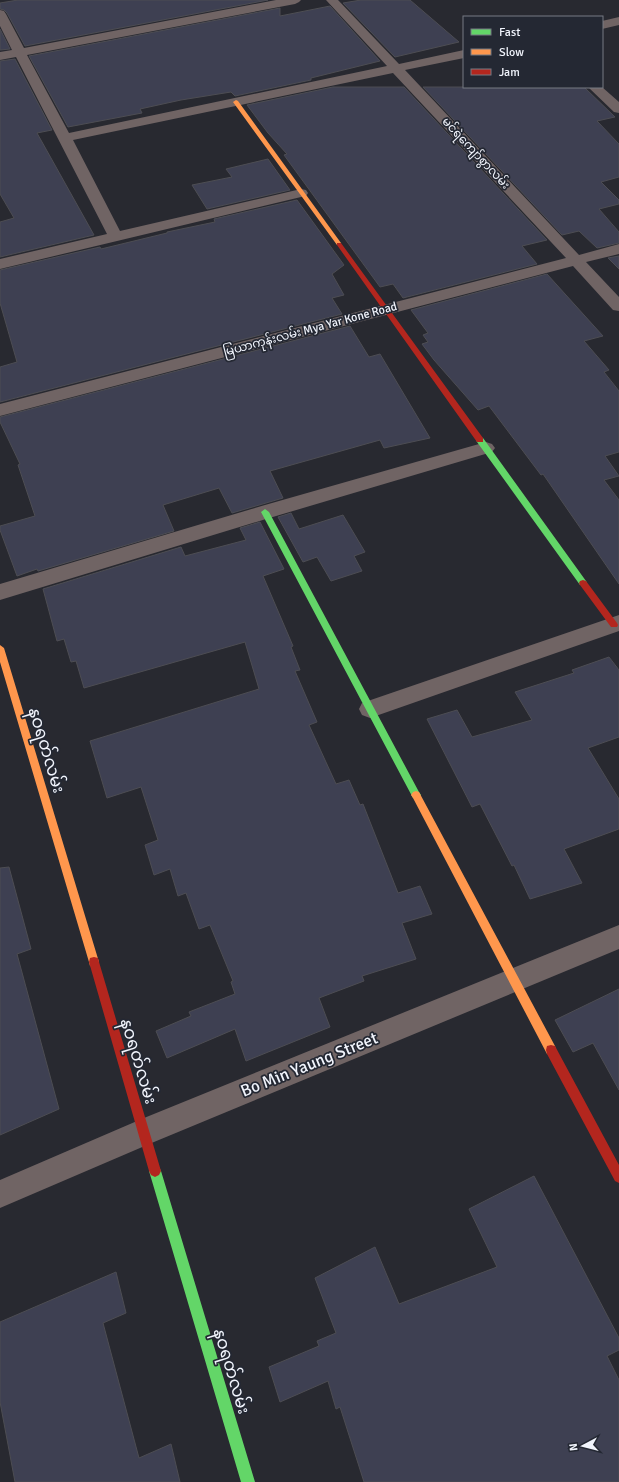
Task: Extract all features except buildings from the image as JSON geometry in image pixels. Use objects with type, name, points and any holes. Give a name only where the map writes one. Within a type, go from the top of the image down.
[{"type":"street","points":[[0,56],[295,0]]},
{"type":"street","name":"မင်ရဲကျော်စွာလမ်း","points":[[332,0],[619,306]]},
{"type":"street","points":[[0,14],[116,237]]},
{"type":"street","points":[[603,25],[619,21]]},
{"type":"street","points":[[65,138],[463,54]]},
{"type":"street","points":[[595,88],[619,109]]},
{"type":"street","points":[[236,102],[385,310],[616,624],[370,709]]},
{"type":"street","points":[[0,264],[301,193]]},
{"type":"street","name":"မြယာကုန်းလမ်း Mya Yar Kone Road","points":[[0,410],[619,249]]},
{"type":"street","points":[[0,592],[265,512],[486,448]]},
{"type":"street","points":[[265,512],[619,1177]]},
{"type":"street","name":"နဝရတ်လမ်း","points":[[0,648],[248,1482]]},
{"type":"street","name":"Bo Min Yaung Street","points":[[0,1194],[144,1132],[619,937]]},
{"type":"traffic: fast","points":[[480,440],[583,583]]},
{"type":"traffic: fast","points":[[265,512],[416,795]]},
{"type":"traffic: fast","points":[[155,1171],[248,1482]]},
{"type":"traffic: slow","points":[[236,102],[339,244]]},
{"type":"traffic: slow","points":[[0,648],[94,962]]},
{"type":"traffic: slow","points":[[416,795],[551,1050]]},
{"type":"traffic: jam","points":[[339,244],[480,440]]},
{"type":"traffic: jam","points":[[583,583],[614,625]]},
{"type":"traffic: jam","points":[[94,962],[155,1171]]},
{"type":"traffic: jam","points":[[551,1050],[619,1177]]}]
